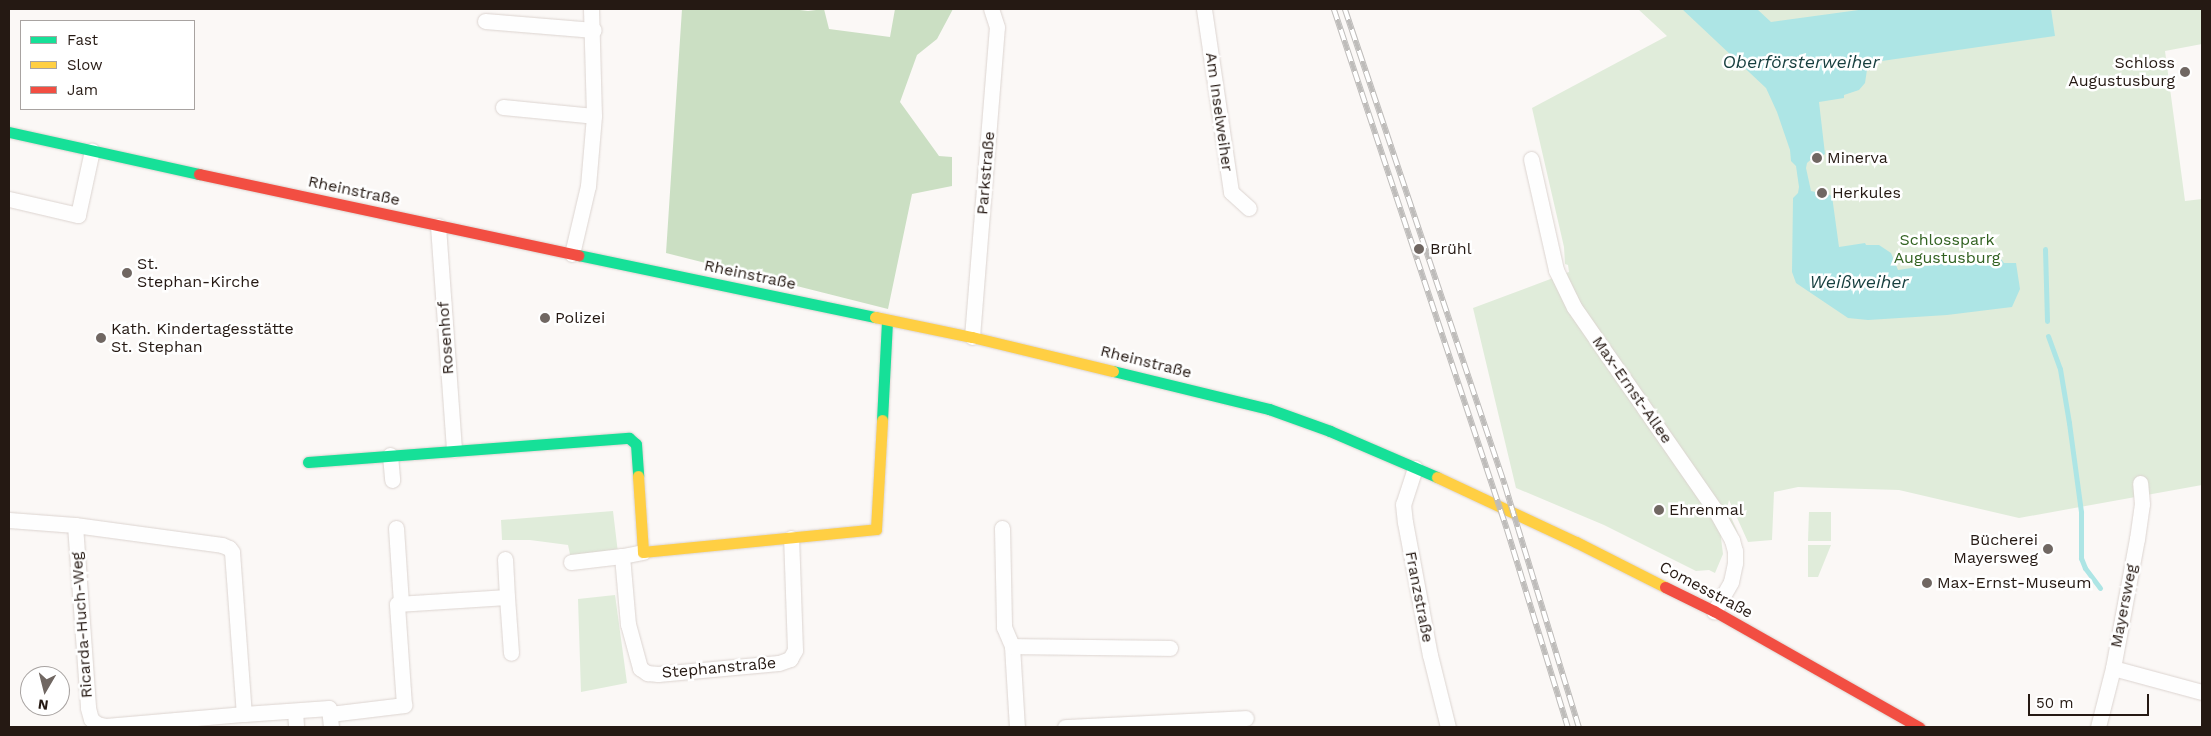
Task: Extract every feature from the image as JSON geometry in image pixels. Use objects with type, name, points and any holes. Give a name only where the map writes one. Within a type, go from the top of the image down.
[{"type":"main road","name":"Rheinstraße","points":[[9,132],[438,226],[972,337],[1269,409],[1330,431],[1471,494]]},
{"type":"main road","points":[[308,462],[505,446],[632,439],[636,444],[643,552],[876,529],[888,320]]},
{"type":"main road","name":"Comesstraße","points":[[1471,494],[1576,542],[1714,611],[1918,727]]},
{"type":"street","points":[[572,254],[588,186],[594,116],[594,30],[592,9]]},
{"type":"street","name":"Parkstraße","points":[[972,337],[997,27],[991,9]]},
{"type":"street","name":"Am Inselweiher","points":[[1204,9],[1230,192],[1249,208]]},
{"type":"street","points":[[485,21],[594,30]]},
{"type":"street","points":[[503,107],[594,116]]},
{"type":"street","points":[[9,199],[78,215],[92,150]]},
{"type":"street","name":"Max-Ernst-Allee","points":[[1531,159],[1556,270],[1574,308],[1718,513],[1732,540],[1735,551],[1735,563],[1731,582],[1714,611]]},
{"type":"street","name":"Rosenhof","points":[[438,226],[454,450]]},
{"type":"street","points":[[390,455],[392,480]]},
{"type":"street","name":"Franzstraße","points":[[1416,468],[1403,504],[1405,522],[1430,655],[1448,727]]},
{"type":"street","name":"Mayersweg","points":[[2098,727],[2113,668],[2141,513],[2140,483]]},
{"type":"street","name":"Ricarda-Huch-Weg","points":[[9,520],[76,525],[222,545],[229,548],[232,552],[244,714]]},
{"type":"street","name":"Ricarda-Huch-Weg","points":[[76,525],[88,708],[91,719],[97,724],[106,726],[329,708],[330,720]]},
{"type":"street","points":[[396,528],[402,604]]},
{"type":"street","points":[[1002,528],[1004,627],[1012,646],[1016,727]]},
{"type":"street","name":"Stephanstraße","points":[[622,556],[628,624],[640,668],[647,672],[658,674],[780,663],[790,659],[795,650],[791,538]]},
{"type":"street","points":[[571,562],[643,552]]},
{"type":"street","points":[[505,558],[510,653]]},
{"type":"street","points":[[330,720],[404,705],[396,604],[507,597]]},
{"type":"street","points":[[1012,646],[1170,648]]},
{"type":"street","points":[[2113,668],[2202,692]]},
{"type":"street","points":[[295,711],[296,727]]},
{"type":"street","points":[[1065,727],[1168,725],[1246,718]]},
{"type":"green space","points":[[682,9],[792,9],[808,11],[824,9],[829,29],[890,37],[895,9],[953,9],[937,39],[917,55],[900,102],[939,156],[952,157],[952,186],[912,194],[888,309],[666,253]]},
{"type":"green space","name":"Schlosspark Augustusburg","points":[[1638,9],[2202,9],[2202,44],[2165,51],[2185,201],[2202,199],[2202,485],[2019,518],[1899,490],[1798,487],[1774,492],[1772,540],[1748,542],[1729,500],[1727,508],[1738,533],[1726,517],[1721,538],[1723,554],[1715,573],[1709,570],[1696,571],[1604,525],[1516,488],[1473,308],[1569,272],[1568,265],[1565,264],[1564,247],[1532,108],[1667,36]]},
{"type":"green space","points":[[613,511],[618,553],[571,559],[568,545],[530,540],[502,540],[501,520]]},
{"type":"green space","points":[[1809,512],[1831,512],[1831,541],[1808,541]]},
{"type":"green space","points":[[1808,545],[1831,545],[1818,577],[1808,577]]},
{"type":"green space","points":[[615,595],[627,683],[581,692],[578,599]]},
{"type":"water","points":[[1682,9],[1757,9],[1771,22],[1866,9],[2051,9],[2055,36],[1868,63],[1865,83],[1859,90],[1844,95],[1844,98],[1819,102],[1825,154],[1820,157],[1815,156],[1807,163],[1806,168],[1811,191],[1820,193],[1820,196],[1825,196],[1825,193],[1832,196],[1839,247],[1865,243],[1866,245],[1879,245],[1891,253],[1898,270],[1998,255],[2004,263],[2016,263],[2020,289],[2012,307],[1947,315],[1868,320],[1848,318],[1796,283],[1792,272],[1793,198],[1798,193],[1799,187],[1796,166],[1791,161],[1790,150],[1777,112],[1766,88]]},
{"type":"waterway","points":[[2045,249],[2047,321]]},
{"type":"waterway","points":[[2048,336],[2060,369],[2069,423],[2081,512],[2081,558],[2085,568],[2100,588]]},
{"type":"railway","points":[[1334,9],[1507,529],[1568,727]]},
{"type":"railway","points":[[1345,9],[1505,485],[1579,727]]},
{"type":"traffic: fast","points":[[9,132],[199,174]]},
{"type":"traffic: fast","points":[[578,255],[875,317]]},
{"type":"traffic: fast","points":[[882,420],[887,320]]},
{"type":"traffic: fast","points":[[1113,371],[1269,409],[1330,431],[1437,477]]},
{"type":"traffic: fast","points":[[308,462],[629,438],[636,444],[638,476]]},
{"type":"traffic: slow","points":[[875,317],[972,337],[1113,371]]},
{"type":"traffic: slow","points":[[638,476],[643,552],[876,529],[882,420]]},
{"type":"traffic: slow","points":[[1437,477],[1576,542],[1665,587]]},
{"type":"traffic: jam","points":[[199,174],[578,255]]},
{"type":"traffic: jam","points":[[1665,587],[1714,611],[1919,727]]},
{"type":"place","name":"Schloss Augustusburg","points":[[2185,72]]},
{"type":"place","name":"Minerva","points":[[1817,158]]},
{"type":"place","name":"Herkules","points":[[1822,193]]},
{"type":"place","name":"Brühl","points":[[1419,249]]},
{"type":"place","name":"St. Stephan-Kirche","points":[[127,273]]},
{"type":"place","name":"Polizei","points":[[545,318]]},
{"type":"place","name":"Kath. Kindertagesstätte St. Stephan","points":[[101,338]]},
{"type":"place","name":"Ehrenmal","points":[[1659,510]]},
{"type":"place","name":"Bücherei Mayersweg","points":[[2048,549]]},
{"type":"place","name":"Max-Ernst-Museum","points":[[1927,583]]},
{"type":"water label","name":"Oberförsterweiher","points":[[1801,62]]},
{"type":"water label","name":"Weißweiher","points":[[1859,282]]}]
